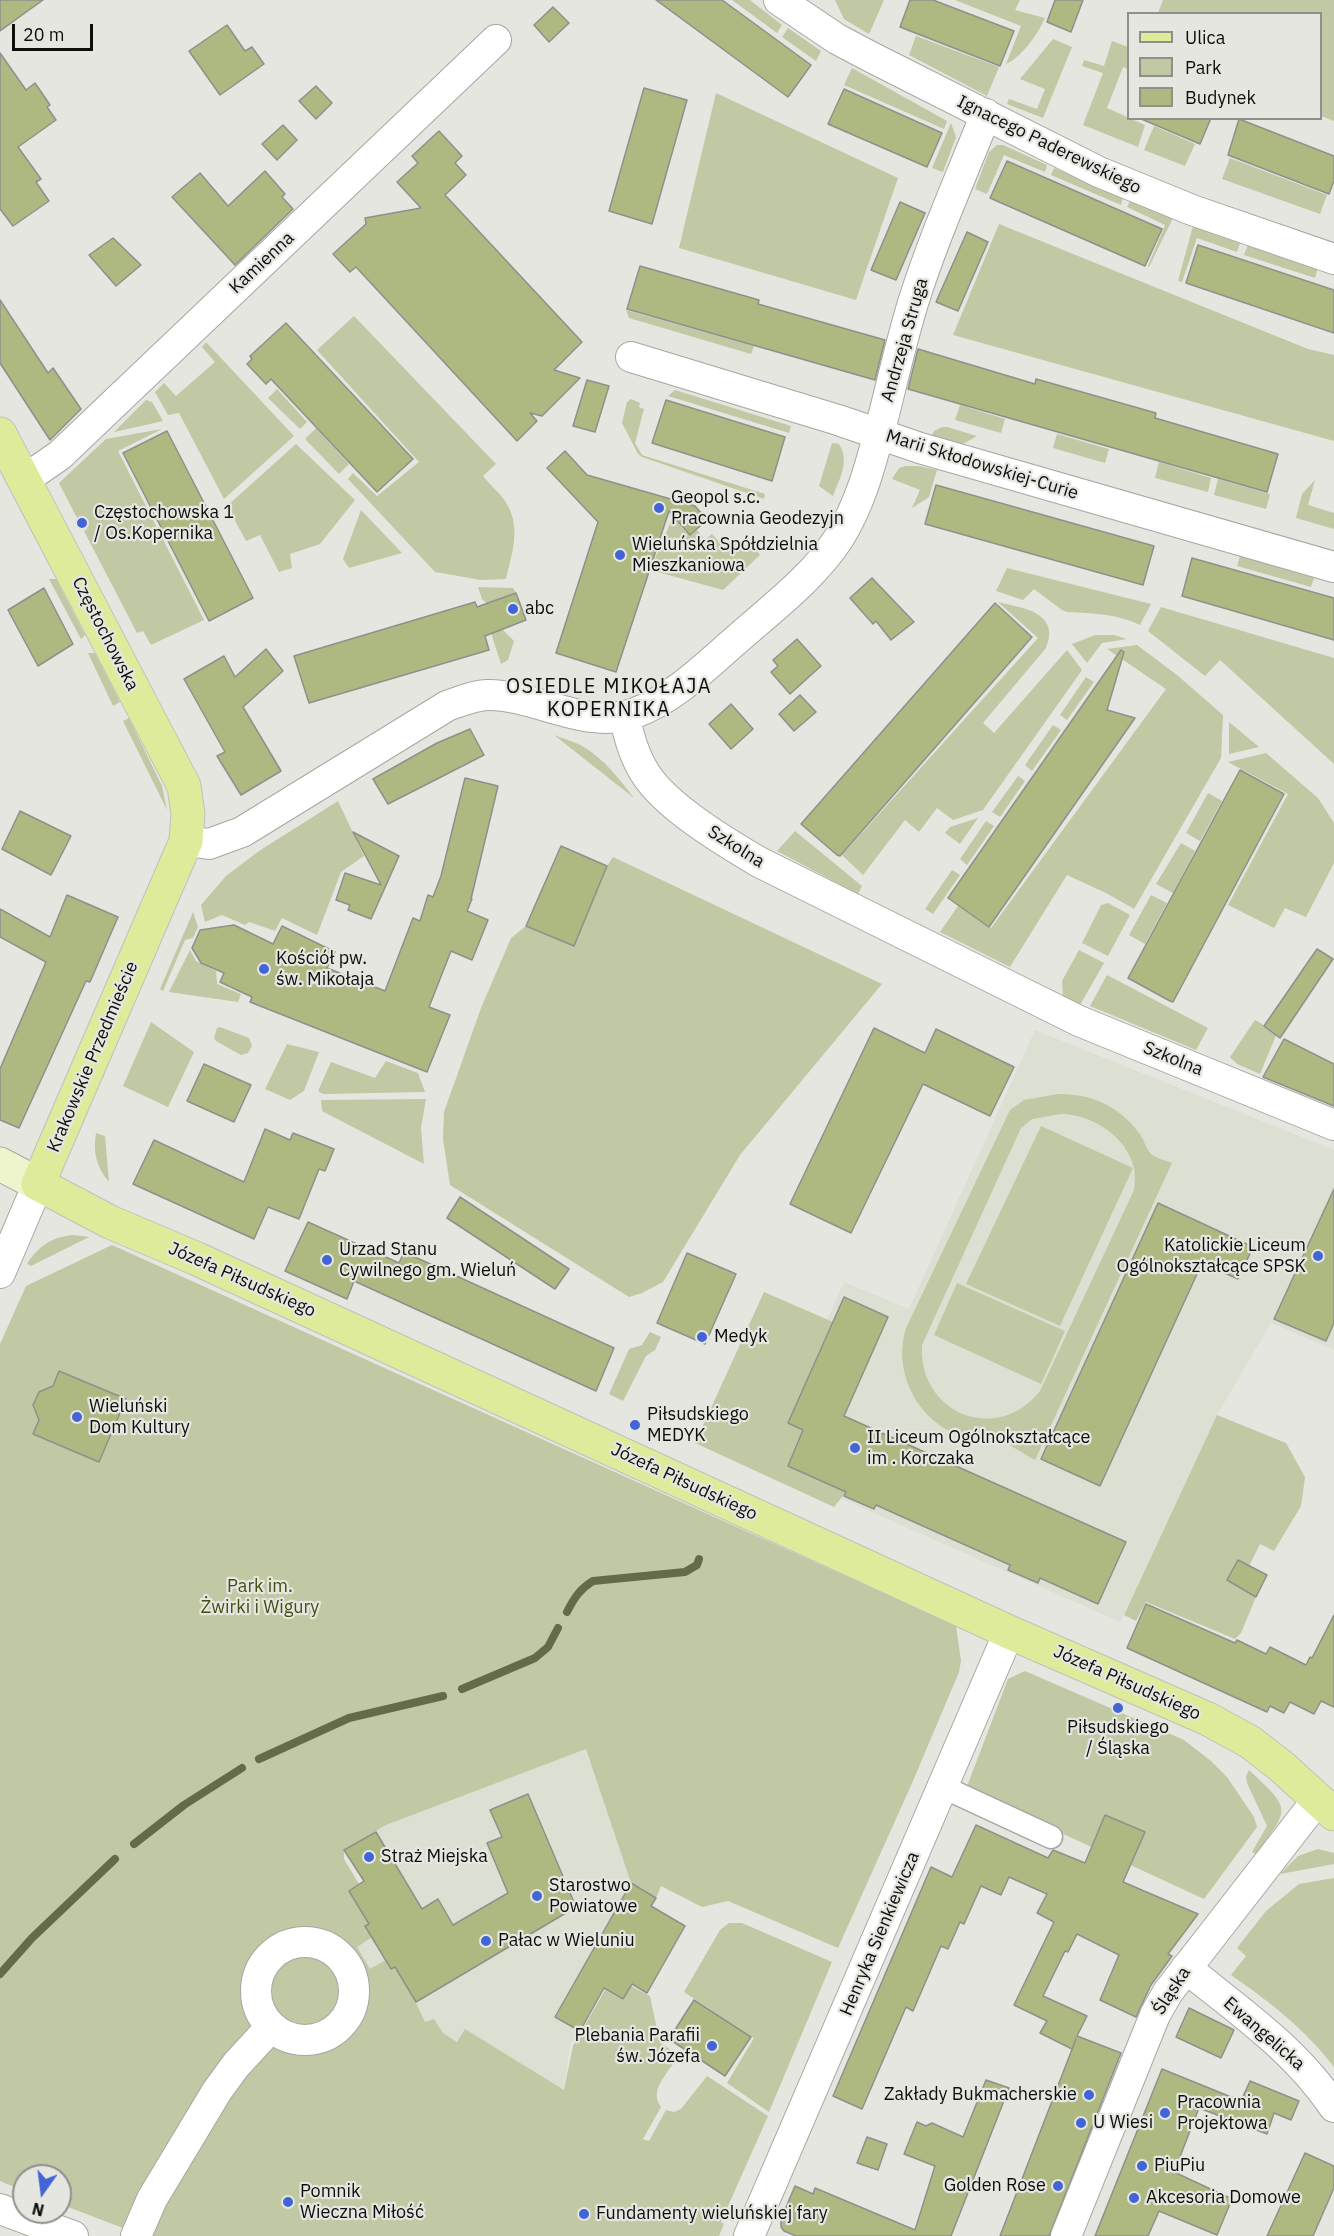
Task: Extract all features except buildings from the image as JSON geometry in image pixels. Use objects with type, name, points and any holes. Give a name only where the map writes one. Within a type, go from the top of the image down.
[{"type":"main road","name":"Częstochowska","points":[[0,434],[184,786],[188,814],[186,841]]},
{"type":"main road","name":"Krakowskie Przedmieście","points":[[38,1184],[186,841]]},
{"type":"main road","points":[[0,1164],[38,1184]]},
{"type":"main road","name":"Józefa Piłsudskiego","points":[[38,1184],[125,1229],[238,1278],[1009,1632],[1198,1715],[1250,1742],[1281,1766],[1329,1797]]},
{"type":"street","name":"Ignacego Paderewskiego","points":[[779,0],[856,49],[1109,176],[1192,210],[1334,259]]},
{"type":"street","name":"Kamienna","points":[[24,480],[60,455],[496,40]]},
{"type":"street","name":"Andrzeja Struga","points":[[624,716],[652,705],[688,682],[776,605],[820,563],[838,539],[851,517],[866,479],[914,302],[986,114]]},
{"type":"street","name":"Marii Skłodowskiej-Curie","points":[[631,357],[998,471],[1334,567]]},
{"type":"street","points":[[186,841],[209,844],[242,832],[447,706],[469,698],[500,695],[573,714],[624,716]]},
{"type":"street","name":"Szkolna","points":[[624,716],[637,759],[654,786],[693,819],[728,844],[759,862],[1078,1021],[1334,1125]]},
{"type":"street","name":"Krakowskie Przedmieście","points":[[0,1273],[38,1184]]},
{"type":"street","name":"Henryka Sienkiewicza","points":[[749,2236],[1009,1632]]},
{"type":"street","points":[[940,1791],[956,1792],[1052,1837]]},
{"type":"street","name":"Śląska","points":[[1066,2236],[1155,2015],[1168,1992],[1329,1797]]},
{"type":"street","name":"Ewangelicka","points":[[1186,1968],[1299,2062],[1334,2107]]},
{"type":"street","points":[[135,2236],[152,2199],[217,2091],[236,2065],[271,2027]]},
{"type":"street","points":[[0,2209],[73,2236]]},
{"type":"shaded area","points":[[1035,1030],[1334,1150],[1334,1350],[1271,1323],[1217,1415],[1120,1622],[763,1464],[844,1282],[909,1309]]},
{"type":"shaded area","points":[[586,1749],[631,1883],[656,1898],[570,2045],[562,2105],[443,2033],[434,2020],[425,2022],[395,1967],[370,1969],[356,1947],[368,1924],[349,1891],[363,1881],[344,1850],[386,1825]]},
{"type":"green space","points":[[732,0],[750,0],[782,25],[777,33]]},
{"type":"green space","points":[[835,0],[884,0],[869,34],[844,19]]},
{"type":"green space","points":[[955,0],[1020,0],[1015,10],[1045,18],[1029,44],[1018,56],[1006,64],[1021,26]]},
{"type":"green space","points":[[1163,0],[1334,0],[1334,121],[1322,116],[1322,12],[1158,12]]},
{"type":"green space","points":[[788,28],[821,51],[816,61],[782,37]]},
{"type":"green space","points":[[916,36],[999,67],[987,96],[909,55]]},
{"type":"green space","points":[[1053,39],[1072,47],[1043,118],[1007,104],[1009,99],[1037,109],[1045,89],[1020,79]]},
{"type":"green space","points":[[1112,41],[1127,47],[1127,69],[1123,67],[1107,108],[1127,117],[1127,120],[1134,120],[1145,125],[1138,147],[1083,125],[1103,73],[1082,66],[1084,60],[1104,66]]},
{"type":"green space","points":[[852,68],[947,121],[944,129],[844,85]]},
{"type":"green space","points":[[716,93],[898,178],[856,300],[679,248]]},
{"type":"green space","points":[[951,123],[956,137],[943,172],[932,168]]},
{"type":"green space","points":[[1154,126],[1195,144],[1185,166],[1144,150]]},
{"type":"green space","points":[[997,145],[1003,145],[1047,165],[1045,172],[1004,155],[987,194],[975,189],[989,152]]},
{"type":"green space","points":[[1230,158],[1327,195],[1320,214],[1222,179]]},
{"type":"green space","points":[[1054,168],[1123,198],[1121,205],[1051,175]]},
{"type":"green space","points":[[1130,201],[1173,218],[1149,267],[1165,225],[1127,207]]},
{"type":"green space","points":[[999,224],[1308,349],[1334,355],[1334,441],[953,335]]},
{"type":"green space","points":[[1193,226],[1240,243],[1237,252],[1197,238],[1182,282],[1178,281]]},
{"type":"green space","points":[[1248,245],[1318,268],[1315,278],[1244,255]]},
{"type":"green space","points":[[626,310],[754,346],[751,354],[629,318]]},
{"type":"green space","points":[[354,316],[496,464],[483,476],[505,501],[513,520],[514,540],[506,579],[481,580],[435,572],[348,479],[353,473],[377,496],[419,462],[317,350]]},
{"type":"green space","points":[[206,342],[294,436],[224,499],[179,413],[168,415],[155,392],[164,383],[176,396],[215,362],[202,347]]},
{"type":"green space","points":[[277,389],[307,422],[300,429],[268,398]]},
{"type":"green space","points":[[675,390],[791,426],[789,433],[668,396]]},
{"type":"green space","points":[[631,399],[640,403],[639,407],[644,409],[635,443],[642,455],[765,494],[764,499],[638,454],[622,423],[627,402]]},
{"type":"green space","points":[[146,400],[152,402],[163,421],[114,432]]},
{"type":"green space","points":[[960,405],[1005,419],[1001,433],[955,420]]},
{"type":"green space","points":[[942,427],[977,436],[954,449],[931,437],[934,431]]},
{"type":"green space","points":[[316,428],[349,464],[339,474],[305,439]]},
{"type":"green space","points":[[162,429],[118,451],[204,620],[151,645],[143,631],[137,633],[84,531],[87,529],[80,516],[77,518],[59,483],[106,439]]},
{"type":"green space","points":[[1057,434],[1109,449],[1105,463],[1053,448]]},
{"type":"green space","points":[[832,443],[839,444],[844,457],[843,470],[833,496],[819,486]]},
{"type":"green space","points":[[296,444],[355,500],[320,544],[290,554],[292,568],[279,572],[260,535],[246,541],[227,506]]},
{"type":"green space","points":[[1159,462],[1211,478],[1208,492],[1155,478]]},
{"type":"green space","points":[[905,466],[937,470],[929,497],[912,508],[920,490],[892,479],[899,468]]},
{"type":"green space","points":[[1218,479],[1270,494],[1266,509],[1214,495]]},
{"type":"green space","points":[[1315,480],[1308,505],[1334,513],[1334,529],[1296,518],[1302,494]]},
{"type":"green space","points":[[678,505],[696,511],[681,527],[690,535],[697,530],[705,540],[712,534],[719,542],[724,540],[732,547],[739,541],[746,549],[752,544],[760,555],[723,590],[650,570]]},
{"type":"green space","points":[[361,510],[402,553],[349,568],[343,559]]},
{"type":"green space","points":[[1240,556],[1314,578],[1311,587],[1237,566]]},
{"type":"green space","points":[[1007,568],[1151,604],[1140,625],[1114,616],[1067,612],[1034,589],[1023,600],[996,591]]},
{"type":"green space","points":[[49,579],[56,579],[85,635],[81,639]]},
{"type":"green space","points":[[478,587],[513,588],[516,593],[501,599],[511,626],[482,599]]},
{"type":"green space","points":[[998,602],[1037,614],[1048,626],[1049,636],[1046,648],[983,723],[994,733],[1067,650],[1082,670],[983,810],[953,820],[937,808],[919,832],[905,820],[863,875],[842,855],[1038,638]]},
{"type":"green space","points":[[1161,607],[1334,658],[1334,764],[1220,660],[1205,676],[1148,631]]},
{"type":"green space","points":[[484,611],[514,641],[508,660],[501,664]]},
{"type":"green space","points":[[1095,635],[1114,635],[1127,639],[1102,643],[1087,663],[1072,644]]},
{"type":"green space","points":[[1137,645],[1177,675],[1223,715],[1221,758],[1134,909],[1067,875],[1010,967],[940,932],[958,906],[991,928],[1166,689],[1107,649]]},
{"type":"green space","points":[[88,653],[95,653],[120,702],[113,706]]},
{"type":"green space","points":[[1086,677],[1094,682],[1067,720],[1060,715]]},
{"type":"green space","points":[[129,718],[162,786],[167,810],[123,721]]},
{"type":"green space","points":[[1229,722],[1259,747],[1229,754]]},
{"type":"green space","points":[[1053,725],[1061,730],[1032,771],[1025,765]]},
{"type":"green space","points":[[554,735],[576,743],[593,753],[615,774],[634,798]]},
{"type":"green space","points":[[1266,753],[1318,798],[1334,823],[1334,863],[1306,917],[1285,908],[1274,928],[1228,905],[1288,794],[1228,762]]},
{"type":"green space","points":[[1018,776],[1025,781],[1000,817],[992,812]]},
{"type":"green space","points":[[1208,793],[1222,801],[1200,841],[1186,833]]},
{"type":"green space","points":[[338,801],[364,856],[341,872],[317,935],[282,918],[275,931],[249,922],[245,925],[222,915],[205,922],[201,905],[226,876],[259,851]]},
{"type":"green space","points":[[978,818],[960,844],[945,833],[950,827]]},
{"type":"green space","points":[[986,821],[994,826],[967,865],[960,859]]},
{"type":"green space","points":[[795,831],[862,886],[858,894],[777,851]]},
{"type":"green space","points":[[1181,843],[1195,851],[1173,893],[1156,884]]},
{"type":"green space","points":[[613,857],[882,984],[740,1155],[663,1282],[629,1297],[450,1185],[443,1139],[444,1112],[481,1008],[511,938],[526,926],[574,946],[607,866]]},
{"type":"green space","points":[[952,870],[960,875],[933,914],[925,909]]},
{"type":"green space","points":[[1151,895],[1167,903],[1145,944],[1129,935]]},
{"type":"green space","points":[[1108,903],[1130,915],[1108,956],[1082,943],[1101,905]]},
{"type":"green space","points":[[193,912],[198,927],[193,938],[185,940],[163,991],[160,989]]},
{"type":"green space","points":[[190,950],[196,961],[216,971],[217,984],[241,994],[238,1002],[169,992]]},
{"type":"green space","points":[[1079,950],[1104,963],[1080,1005],[1063,998],[1062,981]]},
{"type":"green space","points":[[1107,975],[1208,1028],[1196,1050],[1090,1006]]},
{"type":"green space","points":[[1255,1020],[1277,1033],[1260,1074],[1237,1064],[1230,1057]]},
{"type":"green space","points":[[151,1022],[194,1052],[168,1107],[123,1086]]},
{"type":"green space","points":[[220,1027],[249,1038],[252,1046],[248,1053],[241,1055],[216,1041],[214,1038],[217,1028]]},
{"type":"green space","points":[[287,1044],[319,1052],[304,1091],[290,1100],[265,1089]]},
{"type":"green space","points":[[386,1061],[418,1073],[425,1092],[323,1094],[318,1091],[331,1062],[375,1078]]},
{"type":"green space","points":[[1070,1094],[1104,1103],[1131,1124],[1141,1135],[1151,1154],[1172,1163],[1035,1460],[999,1440],[958,1435],[939,1425],[927,1415],[910,1389],[902,1359],[906,1328],[1010,1110],[1024,1100]],"holes":[[[1061,1114],[1072,1115],[1104,1128],[1121,1143],[1128,1152],[1133,1165],[1134,1190],[1040,1391],[1022,1408],[1002,1417],[982,1419],[963,1414],[946,1404],[933,1389],[924,1369],[922,1345],[1021,1128],[1032,1119]]]},
{"type":"green space","points":[[426,1099],[421,1128],[424,1164],[322,1111],[321,1100]]},
{"type":"green space","points":[[1041,1126],[1133,1168],[1060,1326],[966,1284]]},
{"type":"green space","points":[[96,1133],[105,1136],[109,1182],[101,1171],[97,1159]]},
{"type":"green space","points":[[73,1235],[89,1237],[31,1266],[27,1264],[46,1243]]},
{"type":"green space","name":"Park im. Żwirki i Wigury","points":[[112,1245],[956,1626],[961,1661],[959,1672],[838,1948],[728,1901],[702,1907],[661,1886],[656,1898],[631,1883],[586,1749],[386,1825],[344,1850],[344,1859],[359,1884],[349,1891],[369,1924],[365,1926],[372,1937],[357,1947],[370,1969],[386,1960],[392,1966],[408,1988],[425,2022],[434,2019],[443,2033],[457,2042],[465,2029],[564,2090],[573,2046],[605,1990],[623,2000],[631,1986],[650,1996],[660,2043],[671,2050],[675,2058],[658,2089],[658,2101],[661,2107],[643,2139],[649,2141],[666,2110],[674,2112],[681,2109],[707,2076],[768,2116],[721,2222],[724,2224],[719,2236],[144,2236],[72,2209],[72,2164],[12,2164],[12,2186],[0,2181],[0,1344],[26,1286]]},
{"type":"green space","points":[[957,1283],[1065,1331],[1041,1384],[934,1335]]},
{"type":"green space","points":[[764,1292],[833,1322],[788,1423],[803,1430],[788,1465],[846,1492],[834,1507],[695,1443]]},
{"type":"green space","points":[[650,1332],[661,1337],[655,1350],[646,1356],[623,1401],[609,1394],[629,1349],[642,1345]]},
{"type":"green space","points":[[1217,1415],[1286,1443],[1305,1477],[1301,1506],[1274,1551],[1260,1544],[1249,1566],[1238,1560],[1227,1580],[1256,1597],[1241,1633],[1235,1639],[1146,1602],[1136,1621],[1124,1615]]},
{"type":"green space","points":[[1025,1671],[1184,1740],[1227,1777],[1254,1817],[1257,1827],[1204,1899],[966,1789],[1008,1679]]},
{"type":"green space","points":[[1249,1770],[1273,1794],[1281,1810],[1275,1827],[1256,1854],[1252,1852],[1267,1826],[1247,1783],[1246,1776]]},
{"type":"green space","points":[[1318,1849],[1334,1853],[1334,1864],[1280,1874],[1298,1856]]},
{"type":"green space","points":[[1334,1878],[1334,2067],[1286,2017],[1231,1975],[1246,1956],[1237,1948],[1266,1911],[1299,1884]]},
{"type":"green space","points":[[729,1923],[742,1923],[832,1962],[769,2112],[727,2083],[754,2038],[684,1992],[720,1930]]},
{"type":"waterway","points":[[567,1612],[578,1594],[593,1581],[685,1572],[697,1565],[699,1559]]},
{"type":"waterway","points":[[462,1689],[535,1658],[548,1647],[558,1628]]},
{"type":"waterway","points":[[259,1759],[349,1718],[443,1696]]},
{"type":"waterway","points":[[134,1844],[184,1805],[242,1768]]},
{"type":"waterway","points":[[0,1974],[32,1938],[115,1859]]},
{"type":"place","name":"Geopol s.c. Pracownia Geodezyjn","points":[[659,508]]},
{"type":"place","name":"Częstochowska 1 / Os.Kopernika","points":[[82,523]]},
{"type":"place","name":"Wieluńska Spółdzielnia Mieszkaniowa","points":[[620,555]]},
{"type":"place","name":"abc","points":[[513,609]]},
{"type":"place","name":"Kościół pw. św. Mikołaja","points":[[264,969]]},
{"type":"place","name":"Katolickie Liceum Ogólnokształcące SPSK","points":[[1318,1256]]},
{"type":"place","name":"Urzad Stanu Cywilnego gm. Wieluń","points":[[327,1260]]},
{"type":"place","name":"Medyk","points":[[702,1337]]},
{"type":"place","name":"Wieluński Dom Kultury","points":[[77,1417]]},
{"type":"place","name":"Piłsudskiego MEDYK","points":[[635,1425]]},
{"type":"place","name":"II Liceum Ogólnokształcące im . Korczaka","points":[[855,1448]]},
{"type":"place","name":"Piłsudskiego / Śląska","points":[[1118,1708]]},
{"type":"place","name":"Straż Miejska","points":[[369,1857]]},
{"type":"place","name":"Starostwo Powiatowe","points":[[537,1896]]},
{"type":"place","name":"Pałac w Wieluniu","points":[[486,1941]]},
{"type":"place","name":"Plebania Parafii św. Józefa","points":[[712,2046]]},
{"type":"place","name":"Zakłady Bukmacherskie","points":[[1089,2095]]},
{"type":"place","name":"Pracownia Projektowa","points":[[1165,2113]]},
{"type":"place","name":"U Wiesi","points":[[1081,2123]]},
{"type":"place","name":"PiuPiu","points":[[1142,2166]]},
{"type":"place","name":"Golden Rose","points":[[1058,2186]]},
{"type":"place","name":"Akcesoria Domowe","points":[[1134,2198]]},
{"type":"place","name":"Pomnik Wieczna Miłość","points":[[288,2202]]},
{"type":"place","name":"Fundamenty wieluńskiej fary","points":[[584,2214]]},
{"type":"district","name":"OSIEDLE MIKOŁAJA KOPERNIKA","points":[[609,698]]}]
